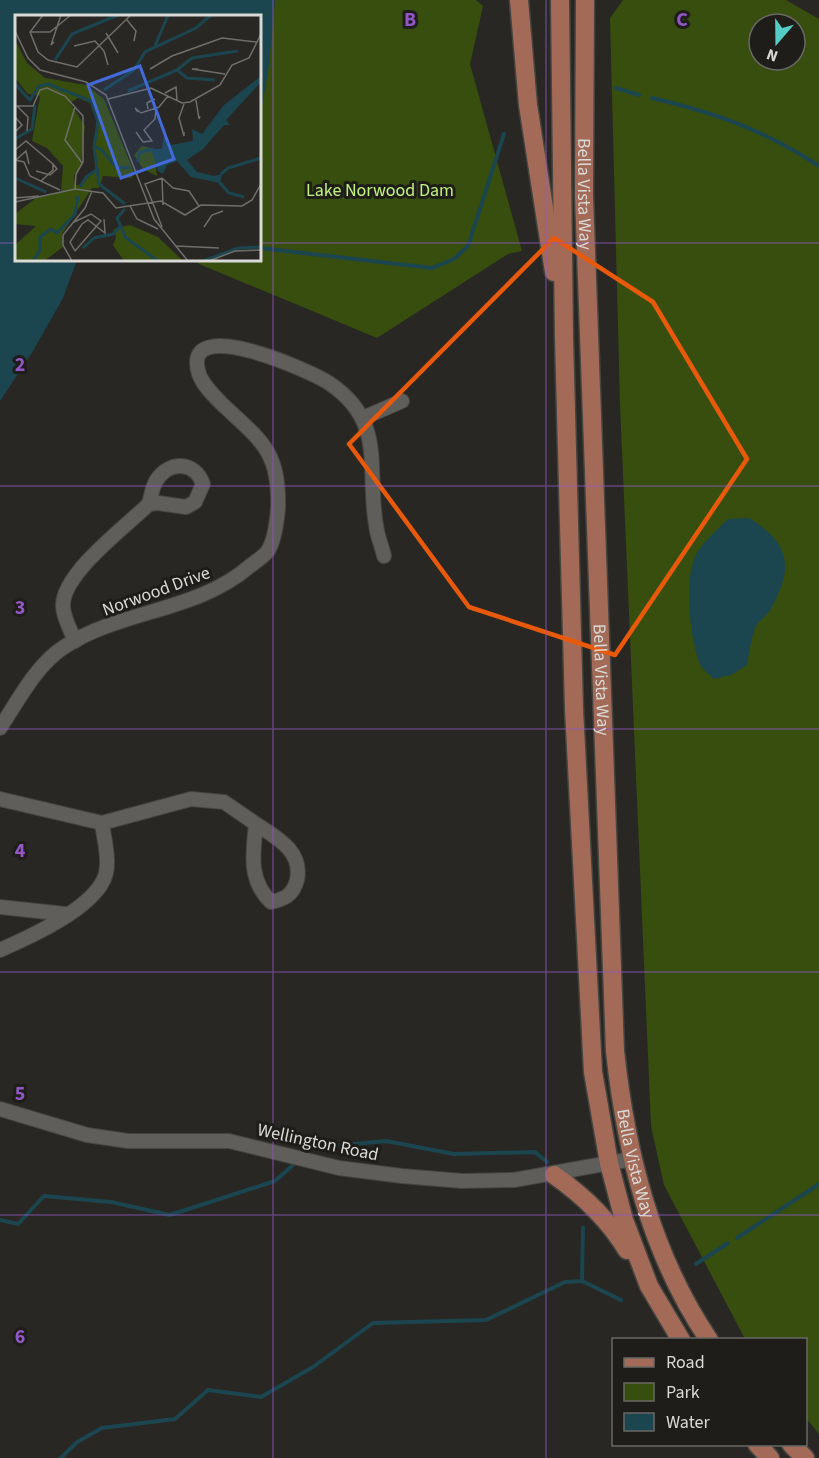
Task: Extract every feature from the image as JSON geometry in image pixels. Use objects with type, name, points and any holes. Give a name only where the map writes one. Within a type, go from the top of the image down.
[{"type":"main road","points":[[519,0],[528,105],[564,338]]},
{"type":"main road","name":"Bella Vista Way","points":[[560,0],[564,338],[574,697],[593,1072],[609,1163],[624,1220],[649,1286],[680,1338]]},
{"type":"main road","name":"Bella Vista Way","points":[[585,0],[584,196],[615,1052],[620,1102],[632,1159],[660,1248],[678,1288],[708,1338]]},
{"type":"main road","points":[[554,1175],[582,1195],[614,1229],[649,1286]]},
{"type":"main road","points":[[759,1446],[770,1458]]},
{"type":"main road","points":[[793,1446],[805,1458]]},
{"type":"street","name":"Norwood Drive","points":[[0,728],[30,683],[63,648],[75,641],[204,596],[234,580],[268,551],[278,516],[279,483],[269,451],[211,392],[200,377],[198,368],[201,354],[210,347],[246,350],[294,365],[320,377],[343,392],[363,418],[370,439],[376,525],[384,556]]},
{"type":"street","points":[[363,418],[402,400]]},
{"type":"street","points":[[75,641],[63,606],[67,586],[83,565],[148,504]]},
{"type":"street","points":[[0,799],[102,823],[191,800],[224,802],[284,843],[295,856],[299,871],[294,890],[286,898],[271,902],[260,892],[254,879],[256,824]]},
{"type":"street","points":[[0,950],[33,935],[67,914],[87,900],[104,879],[107,860],[102,823]]},
{"type":"street","points":[[0,907],[48,914],[67,914]]},
{"type":"street","name":"Wellington Road","points":[[0,1109],[87,1135],[128,1141],[229,1141],[339,1168],[402,1176],[482,1181],[554,1175],[632,1159]]},
{"type":"highlighted area","points":[[554,238],[653,302],[747,459],[615,655],[469,607],[349,444]]},
{"type":"green space","name":"Lake Norwood Dam","points":[[275,0],[476,0],[483,6],[470,64],[522,251],[508,254],[377,338],[199,264],[197,261],[261,261],[261,111]]},
{"type":"green space","points":[[623,0],[786,0],[807,12],[747,12],[747,72],[807,72],[807,12],[819,19],[819,1434],[807,1419],[807,1338],[744,1338],[664,1185],[651,1126],[620,404],[610,18]]},
{"type":"water","points":[[0,0],[275,0],[269,66],[261,113],[261,15],[15,15],[15,261],[77,261],[63,298],[33,351],[0,401]]},
{"type":"water","points":[[749,518],[773,537],[780,547],[785,569],[783,582],[770,610],[755,628],[747,665],[731,675],[714,679],[701,666],[691,627],[689,596],[692,567],[702,546],[728,519]]},
{"type":"waterway","points":[[616,88],[639,95]]},
{"type":"waterway","points":[[652,98],[739,124],[779,142],[819,166]]},
{"type":"waterway","points":[[261,248],[432,268],[454,259],[468,246],[504,134]]},
{"type":"waterway","points":[[312,1148],[386,1141],[454,1154],[535,1152],[547,1162]]},
{"type":"waterway","points":[[0,1220],[18,1224],[44,1196],[111,1202],[170,1215],[275,1181],[292,1166]]},
{"type":"waterway","points":[[737,1238],[819,1184]]},
{"type":"waterway","points":[[582,1281],[583,1228]]},
{"type":"waterway","points":[[696,1264],[728,1243]]},
{"type":"waterway","points":[[61,1458],[77,1442],[102,1428],[175,1419],[208,1390],[261,1397],[313,1367],[373,1323],[486,1320],[565,1282],[582,1281],[621,1300]]}]
